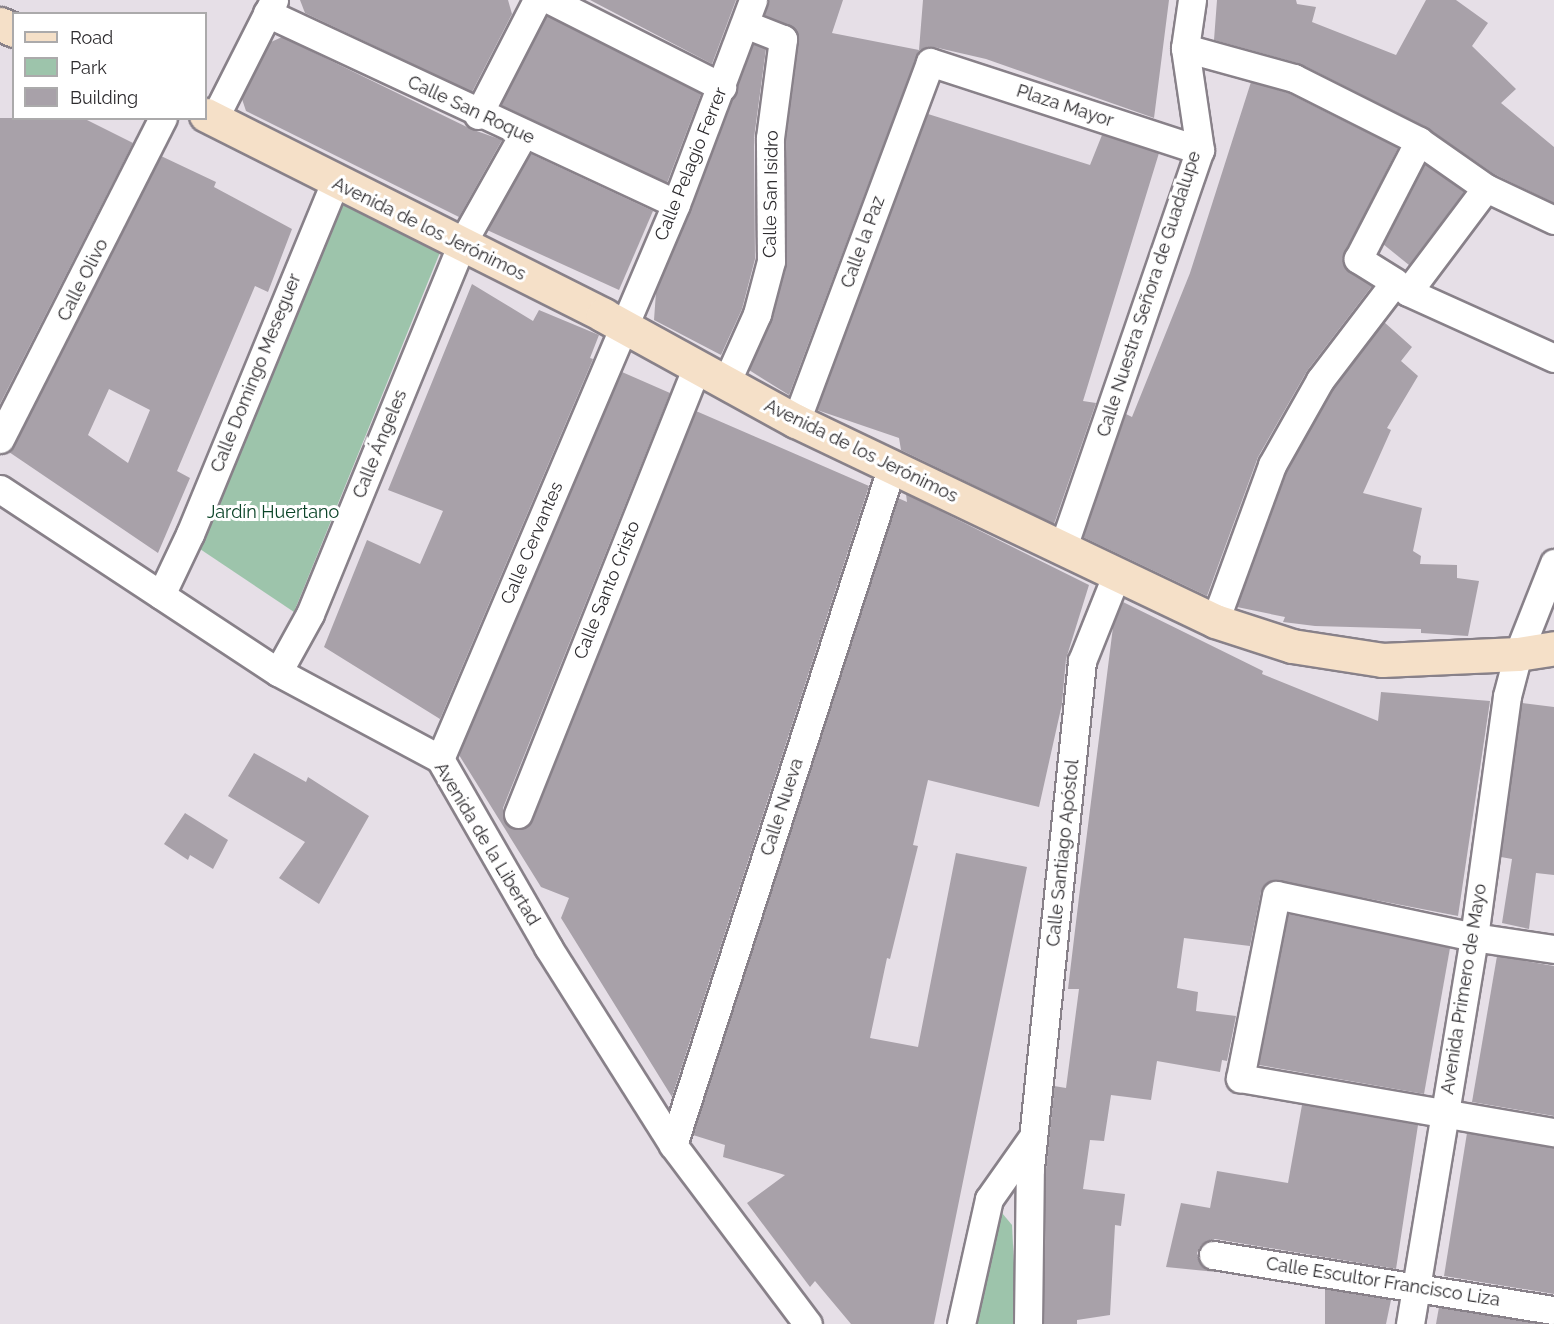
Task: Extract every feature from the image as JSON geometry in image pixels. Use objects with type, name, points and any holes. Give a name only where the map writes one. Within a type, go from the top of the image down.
[{"type":"main road","name":"Avenida de los Jerónimos","points":[[210,117],[335,183],[624,326],[796,421],[891,469],[1064,547],[1116,576],[1215,621],[1292,646],[1382,660],[1518,654],[1554,648]]},
{"type":"street","points":[[478,115],[537,0]]},
{"type":"street","points":[[550,0],[722,87]]},
{"type":"street","name":"Calle Nuestra Señora de Guadalupe","points":[[1064,547],[1200,150],[1185,48],[1192,0]]},
{"type":"street","points":[[210,117],[270,7]]},
{"type":"street","name":"Calle San Roque","points":[[270,7],[478,115],[676,204]]},
{"type":"street","name":"Calle Pelagio Ferrer","points":[[624,326],[676,204],[749,12]]},
{"type":"street","name":"Calle San Isidro","points":[[726,383],[758,314],[771,261],[770,138],[783,39],[749,12]]},
{"type":"street","points":[[1185,48],[1293,78],[1419,141],[1486,188],[1554,220]]},
{"type":"street","name":"Plaza Mayor","points":[[930,62],[1200,150]]},
{"type":"street","name":"Calle la Paz","points":[[796,421],[930,62]]},
{"type":"street","name":"Calle Olivo","points":[[0,439],[162,120]]},
{"type":"street","name":"Calle Ángeles","points":[[278,672],[310,614],[461,246],[523,135]]},
{"type":"street","points":[[1419,141],[1358,259],[1402,287],[1554,358]]},
{"type":"street","name":"Calle Domingo Meseguer","points":[[160,596],[190,534],[335,183]]},
{"type":"street","points":[[1215,621],[1272,465],[1320,380],[1486,188]]},
{"type":"street","name":"Calle Cervantes","points":[[440,759],[624,326]]},
{"type":"street","name":"Calle Santo Cristo","points":[[518,814],[697,367]]},
{"type":"street","name":"Calle Nueva","points":[[673,1145],[891,469]]},
{"type":"street","name":"Avenida de la Libertad","points":[[0,489],[278,672],[440,759],[548,946],[673,1145],[808,1324]]},
{"type":"street","name":"Avenida Primero de Mayo","points":[[1410,1324],[1474,937],[1507,696],[1518,654],[1554,563]]},
{"type":"street","name":"Calle Santiago Apóstol","points":[[1028,1324],[1034,1136],[1082,661],[1116,576]]},
{"type":"street","points":[[1554,949],[1474,937],[1276,895],[1240,1078],[1554,1132]]},
{"type":"street","name":"Calle Santiago Apóstol","points":[[961,1324],[989,1199],[1034,1136]]},
{"type":"street","name":"Calle Escultor Francisco Liza","points":[[1213,1255],[1417,1286],[1554,1310]]},
{"type":"green space","name":"Jardín Huertano","points":[[345,192],[445,240],[294,612],[197,547]]},
{"type":"green space","points":[[1002,1213],[1012,1225],[1017,1324],[975,1324],[994,1227]]},
{"type":"building","points":[[300,0],[508,0],[512,14],[472,92],[305,13]]},
{"type":"building","points":[[590,0],[736,0],[712,64]]},
{"type":"building","points":[[768,0],[843,0],[832,33],[919,50],[789,395],[749,370],[771,320],[786,265],[786,139],[799,41],[794,28],[764,15]]},
{"type":"building","points":[[923,0],[1169,0],[1154,118],[986,59],[934,47],[919,50]]},
{"type":"building","points":[[1217,0],[1296,0],[1297,4],[1316,7],[1312,22],[1396,55],[1426,0],[1456,0],[1488,23],[1472,46],[1516,89],[1501,103],[1554,147],[1554,203],[1494,174],[1426,127],[1301,64],[1214,40]]},
{"type":"building","points":[[547,16],[701,94],[667,183],[501,105]]},
{"type":"building","points":[[282,37],[471,129],[502,140],[459,217],[246,111],[242,99],[271,42]]},
{"type":"building","points":[[753,44],[766,49],[754,138],[755,259],[742,309],[721,355],[654,320],[656,292]]},
{"type":"building","points":[[1251,82],[1288,93],[1398,148],[1342,259],[1349,272],[1372,286],[1307,371],[1258,457],[1207,596],[1083,537],[1126,414],[1132,417],[1190,273]]},
{"type":"building","points":[[928,114],[1090,165],[1102,135],[1159,153],[1083,401],[1096,403],[1054,524],[901,450],[899,438],[817,410]]},
{"type":"building","points":[[0,118],[87,120],[133,143],[0,404]]},
{"type":"building","points":[[531,154],[653,211],[619,290],[487,230]]},
{"type":"building","points":[[161,156],[216,182],[214,187],[292,229],[268,292],[255,286],[177,471],[190,478],[158,553],[9,452]],"holes":[[[109,389],[150,410],[128,463],[88,435]]]},
{"type":"building","points":[[1425,164],[1464,192],[1409,265],[1383,244]]},
{"type":"building","points":[[472,284],[533,321],[539,310],[599,335],[590,358],[593,359],[440,719],[324,647],[367,540],[420,564],[443,511],[388,490]]},
{"type":"building","points":[[1384,322],[1412,347],[1401,361],[1418,376],[1387,428],[1391,430],[1363,493],[1422,508],[1413,551],[1421,556],[1420,564],[1457,565],[1457,578],[1479,581],[1468,636],[1421,633],[1421,629],[1315,626],[1283,622],[1285,617],[1237,607],[1286,472],[1333,389]]},
{"type":"building","points":[[622,372],[670,393],[503,808],[503,817],[512,828],[521,829],[533,820],[696,411],[869,486],[672,1097],[561,918],[569,898],[541,887],[459,755]]},
{"type":"building","points":[[906,494],[1089,585],[1066,659],[1062,704],[1039,807],[928,780],[913,845],[918,846],[890,959],[887,958],[870,1038],[918,1047],[956,853],[1027,867],[934,1324],[851,1324],[815,1281],[810,1287],[747,1203],[785,1175],[723,1157],[725,1145],[693,1135],[898,498],[907,502]]},
{"type":"building","points":[[1123,602],[1263,671],[1262,674],[1378,721],[1381,692],[1490,701],[1458,916],[1272,880],[1261,892],[1250,946],[1184,938],[1177,988],[1198,992],[1196,1011],[1236,1016],[1227,1061],[1222,1060],[1220,1072],[1157,1061],[1151,1100],[1111,1095],[1104,1141],[1090,1140],[1083,1189],[1125,1194],[1121,1226],[1115,1225],[1110,1315],[1077,1320],[1077,1324],[1044,1324],[1046,1169],[1054,1086],[1066,1088],[1079,989],[1068,989],[1113,627]]},
{"type":"building","points":[[1522,703],[1554,707],[1554,875],[1536,873],[1529,929],[1502,923],[1512,859],[1501,857]]},
{"type":"building","points":[[254,753],[306,782],[308,777],[369,816],[319,904],[279,878],[305,842],[228,796]]},
{"type":"building","points":[[185,813],[228,840],[213,869],[190,855],[188,860],[164,844]]},
{"type":"building","points":[[1288,914],[1450,948],[1424,1094],[1259,1065]]},
{"type":"building","points":[[1497,956],[1554,966],[1554,1116],[1472,1102]]},
{"type":"building","points":[[1302,1105],[1418,1125],[1396,1269],[1215,1239],[1201,1245],[1197,1253],[1203,1267],[1216,1272],[1166,1267],[1181,1203],[1210,1208],[1217,1171],[1288,1183]]},
{"type":"building","points":[[1467,1133],[1554,1147],[1554,1294],[1444,1276]]},
{"type":"building","points":[[1325,1289],[1391,1300],[1386,1324],[1325,1324]]},
{"type":"building","points":[[1439,1307],[1542,1324],[1436,1324]]}]
